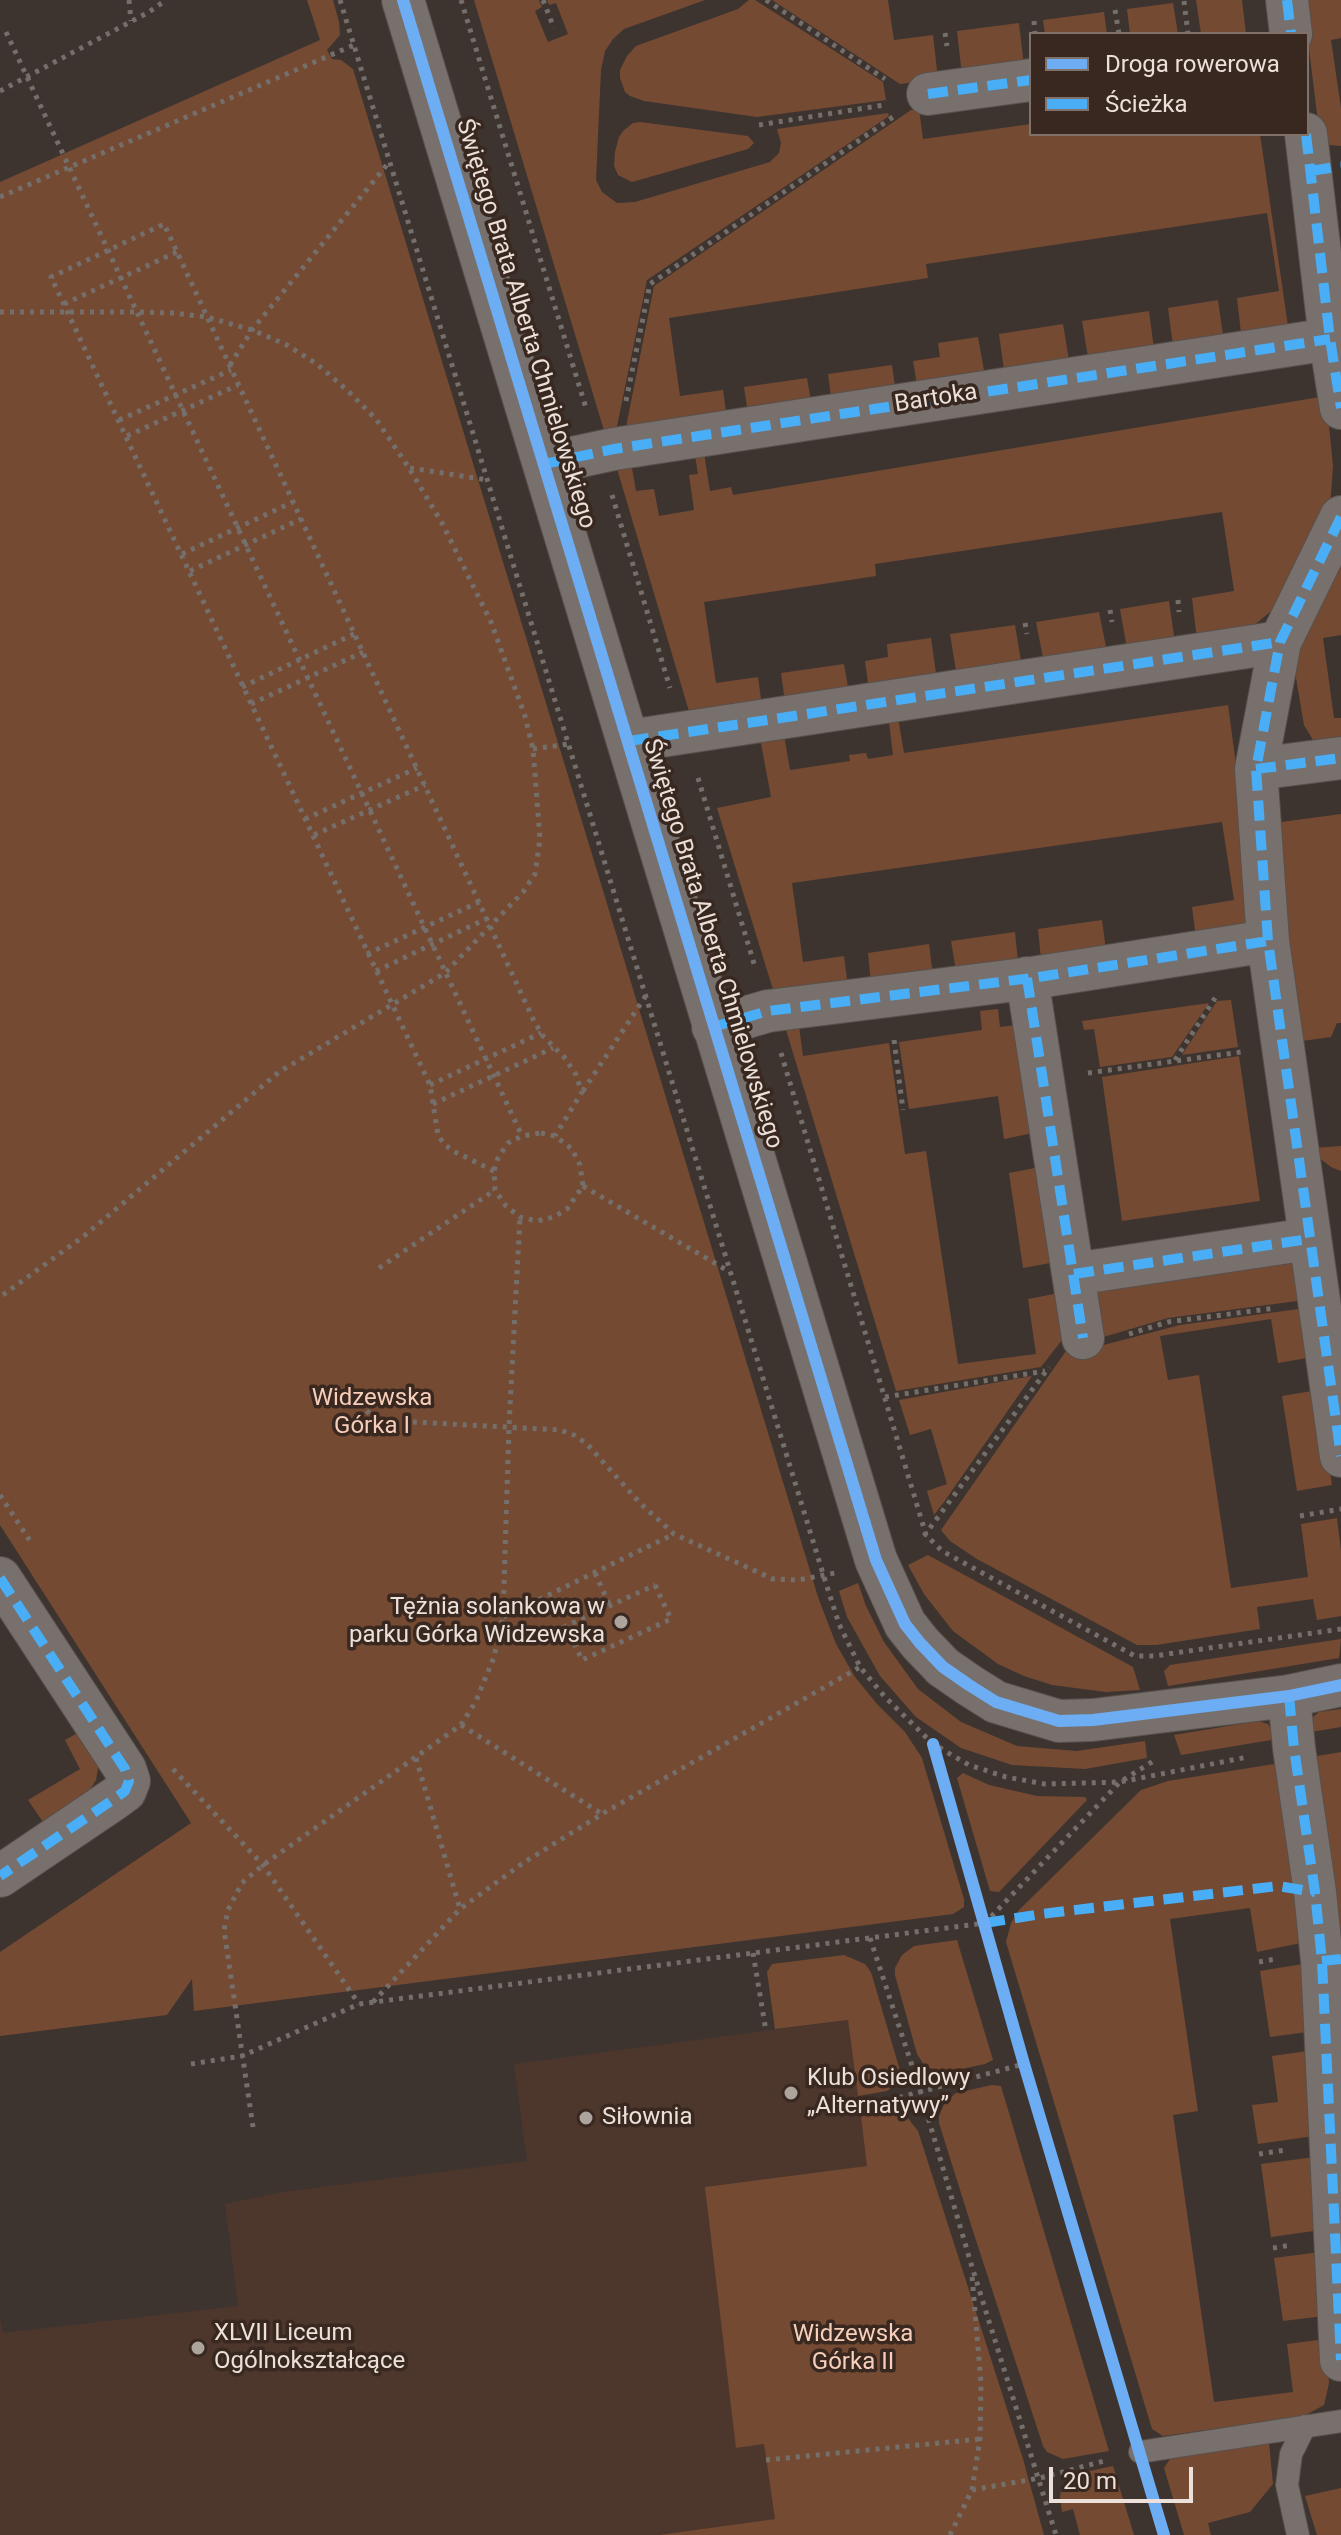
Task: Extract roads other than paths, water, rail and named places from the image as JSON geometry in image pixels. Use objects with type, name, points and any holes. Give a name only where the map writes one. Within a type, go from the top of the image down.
[{"type":"street","name":"Świętego Brata Alberta Chmielowskiego","points":[[403,0],[876,1560],[905,1624],[943,1667],[996,1702],[1059,1721],[1093,1720],[1289,1696],[1341,1685]]},
{"type":"street","points":[[1287,0],[1291,32]]},
{"type":"street","points":[[916,98],[1029,80]]},
{"type":"street","points":[[1319,157],[1330,339],[1341,408]]},
{"type":"street","name":"Bartoka","points":[[544,464],[606,450],[1330,339]]},
{"type":"street","points":[[1341,517],[1280,642],[1256,769],[1259,942],[1283,1046],[1341,1456]]},
{"type":"street","points":[[629,741],[1280,642]]},
{"type":"street","points":[[1256,769],[1341,758]]},
{"type":"street","points":[[713,1027],[768,1011],[1027,978],[1259,942]]},
{"type":"street","points":[[1027,978],[1074,1274],[1104,1337]]},
{"type":"street","points":[[1074,1274],[1309,1239]]},
{"type":"street","points":[[0,1578],[125,1769],[129,1781],[125,1791],[0,1876]]},
{"type":"street","points":[[1289,1696],[1315,1892],[1331,1960],[1341,2360]]},
{"type":"lane","points":[[1140,2452],[1341,2421]]},
{"type":"lane","points":[[1298,2535],[1287,2485],[1291,2454],[1305,2426]]},
{"type":"place","name":"Tężnia solankowa w parku Górka Widzewska","points":[[621,1622]]},
{"type":"place","name":"Klub Osiedlowy „Alternatywy”","points":[[791,2093]]},
{"type":"place","name":"Siłownia","points":[[586,2118]]},
{"type":"place","name":"XLVII Liceum Ogólnokształcące","points":[[198,2348]]},
{"type":"park label","name":"Widzewska Górka I","points":[[372,1413]]},
{"type":"park label","name":"Widzewska Górka II","points":[[853,2349]]}]
